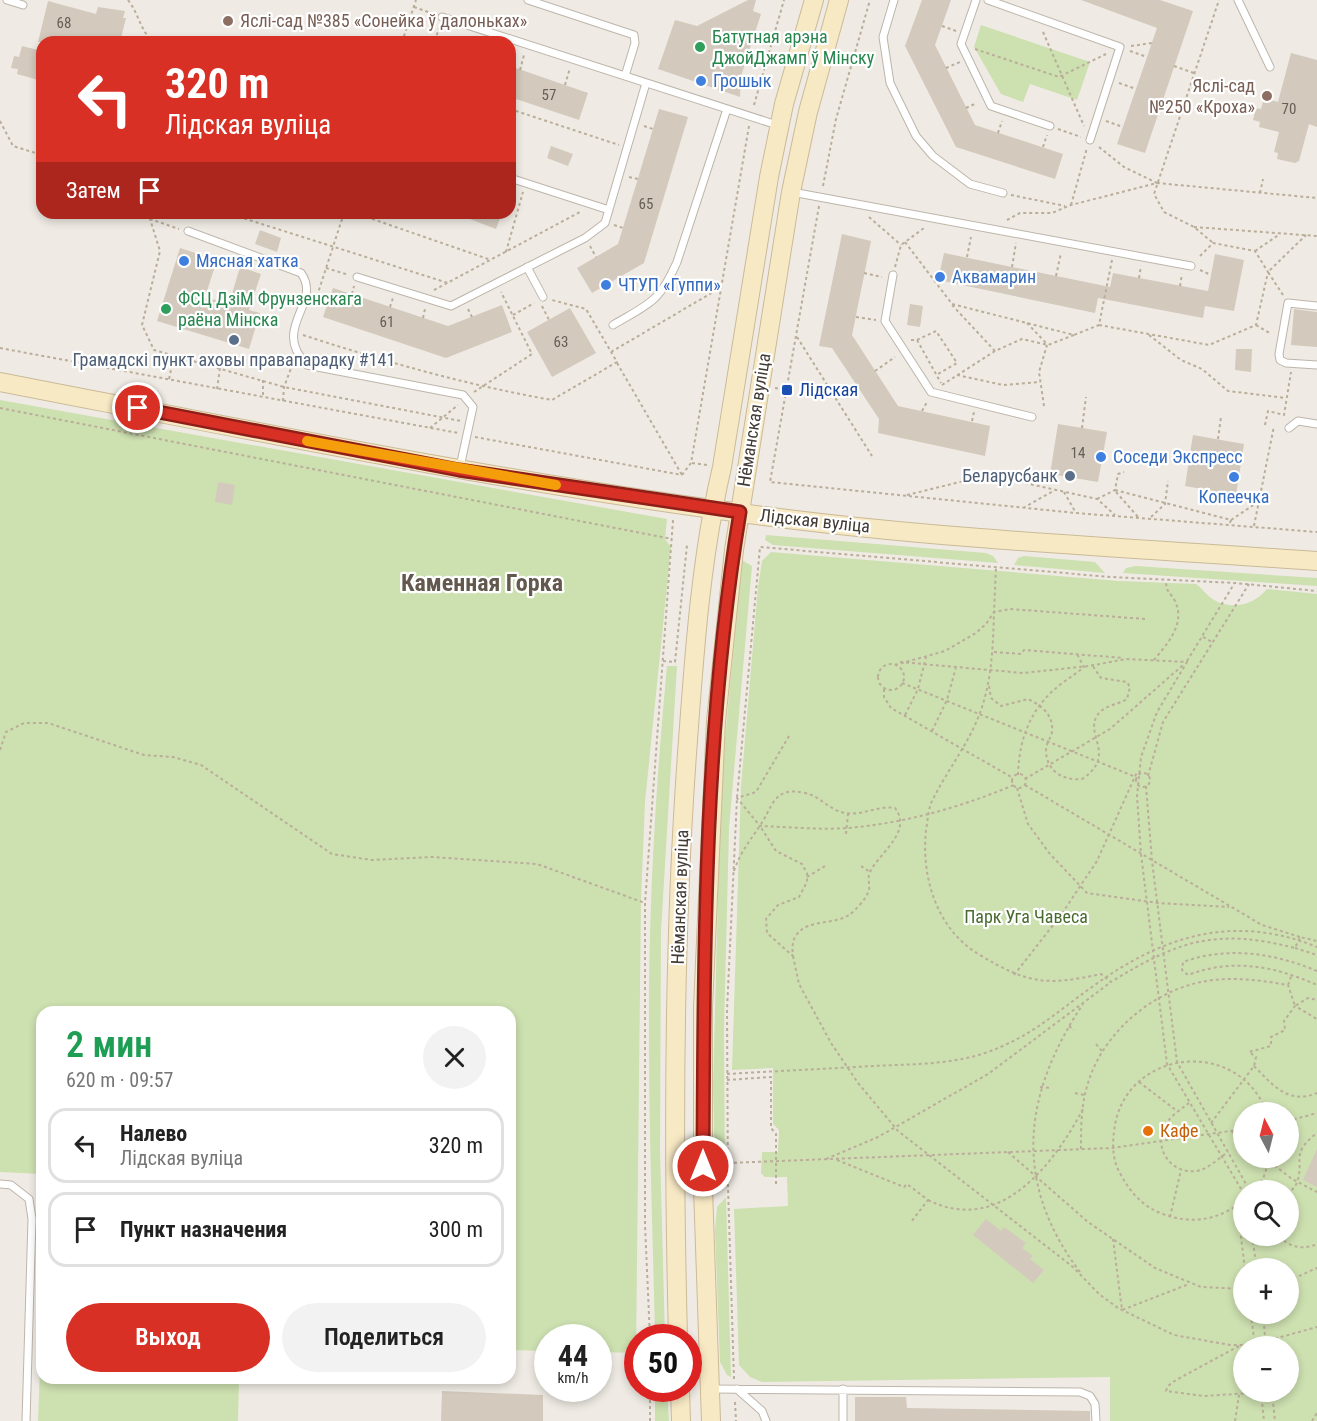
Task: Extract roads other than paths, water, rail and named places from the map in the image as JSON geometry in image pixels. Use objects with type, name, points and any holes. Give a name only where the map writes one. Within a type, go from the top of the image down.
[{"type":"main road","name":"Нёманская вуліца","points":[[678,1324],[675,1217],[680,854],[694,654],[712,508],[722,467],[736,368],[780,126],[814,0]]},
{"type":"main road","name":"Нёманская вуліца","points":[[711,1421],[703,1188],[703,1007],[707,873],[716,721],[740,512],[791,192],[835,1]]},
{"type":"main road","name":"Лідская вуліца","points":[[0,382],[459,470],[740,512],[1004,540],[1317,561]]},
{"type":"main road","points":[[702,1389],[709,1389]]},
{"type":"main road","points":[[680,1402],[681,1421]]},
{"type":"lane","points":[[6,0],[23,5]]},
{"type":"lane","points":[[528,0],[634,35],[635,43],[625,76]]},
{"type":"lane","points":[[894,0],[884,37],[890,83],[916,136],[933,156],[970,184],[1003,194]]},
{"type":"lane","points":[[976,0],[961,44],[991,106],[1050,126]]},
{"type":"lane","points":[[988,0],[1120,47],[1090,140]]},
{"type":"lane","points":[[1238,0],[1270,67]]},
{"type":"lane","points":[[442,16],[503,36]]},
{"type":"lane","points":[[516,40],[780,126]]},
{"type":"lane","points":[[357,277],[452,306],[585,238],[605,223],[646,82]]},
{"type":"lane","points":[[613,325],[654,301],[668,282],[727,109]]},
{"type":"lane","points":[[516,180],[609,210]]},
{"type":"lane","points":[[791,192],[1191,266]]},
{"type":"lane","points":[[188,231],[301,273],[306,280],[307,290],[291,340],[297,355],[307,365],[463,394],[473,407],[469,435],[459,470]]},
{"type":"lane","points":[[527,267],[543,297]]},
{"type":"lane","points":[[893,277],[885,321],[895,340],[931,392],[1032,417]]},
{"type":"lane","points":[[1317,306],[1288,303],[1280,360],[1293,364],[1317,365]]},
{"type":"lane","points":[[1289,428],[1298,421],[1317,424]]},
{"type":"lane","points":[[0,1184],[11,1185],[29,1198],[32,1220],[26,1421]]},
{"type":"lane","points":[[709,1389],[1080,1392],[1090,1396],[1095,1404],[1096,1421]]},
{"type":"lane","points":[[737,1389],[762,1411],[766,1421]]},
{"type":"lane","points":[[843,1389],[843,1421]]},
{"type":"place","name":"Яслі-сад №385 «Сонейка ў далоньках»","points":[[228,21]]},
{"type":"place","name":"Батутная арэна ДжойДжамп ў Мінску","points":[[700,47]]},
{"type":"place","name":"Грошык","points":[[701,81]]},
{"type":"place","name":"Яслі-сад №250 «Кроха»","points":[[1267,96]]},
{"type":"place","name":"Мясная хатка","points":[[184,261]]},
{"type":"place","name":"Аквамарин","points":[[940,277]]},
{"type":"place","name":"ЧТУП «Гуппи»","points":[[606,285]]},
{"type":"place","name":"ФСЦ ДзіМ Фрунзенскага раёна Мінска","points":[[166,309]]},
{"type":"place","name":"Грамадскі пункт аховы правапарадку #141","points":[[234,340]]},
{"type":"place","name":"Лідская","points":[[787,390]]},
{"type":"place","name":"Соседи Экспресс","points":[[1101,457]]},
{"type":"place","name":"Беларусбанк","points":[[1070,476]]},
{"type":"place","name":"Копеечка","points":[[1234,477]]},
{"type":"place","name":"Кафе","points":[[1148,1131]]},
{"type":"district","name":"Каменная Горка","points":[[482,583]]},
{"type":"park label","name":"Парк Уга Чавеса","points":[[1026,917]]}]
